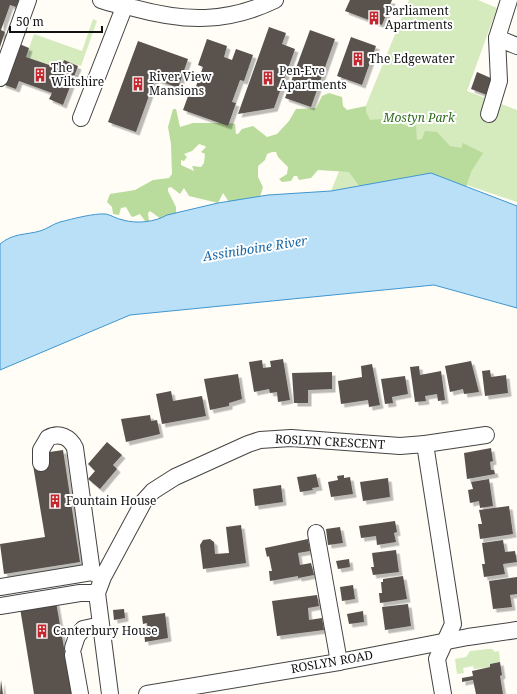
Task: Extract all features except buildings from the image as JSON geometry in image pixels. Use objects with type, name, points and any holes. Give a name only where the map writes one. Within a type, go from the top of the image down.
[{"type":"street","points":[[0,78],[28,0]]},
{"type":"street","points":[[101,0],[126,3],[160,16],[202,19],[238,13],[260,7],[275,0]]},
{"type":"street","points":[[489,114],[499,81],[497,38],[510,0],[517,3]]},
{"type":"street","points":[[81,118],[126,3]]},
{"type":"street","points":[[497,38],[517,46]]},
{"type":"street","points":[[0,587],[98,575],[73,443],[64,436],[58,435],[48,438],[41,450],[41,463]]},
{"type":"street","name":"ROSLYN CRESCENT","points":[[110,694],[97,593],[98,575],[144,501],[153,491],[175,477],[248,444],[281,437],[400,446],[426,444],[486,435]]},
{"type":"street","points":[[426,444],[453,624],[437,659],[443,694]]},
{"type":"street","points":[[316,533],[339,662]]},
{"type":"street","points":[[0,606],[80,592],[97,593]]},
{"type":"street","points":[[80,694],[73,652],[77,636],[83,629],[101,625]]},
{"type":"street","name":"ROSLYN ROAD","points":[[147,694],[339,662],[446,641],[517,630]]},
{"type":"green space","name":"Mostyn Park","points":[[409,0],[478,0],[497,8],[467,91],[517,110],[517,202],[431,173],[331,191]]},
{"type":"green space","points":[[93,19],[97,21],[81,66],[64,61],[61,69],[26,57],[34,34],[82,51]]},
{"type":"green space","points":[[329,93],[342,97],[343,106],[347,110],[366,106],[366,112],[370,120],[381,119],[389,124],[394,119],[406,126],[412,124],[416,126],[417,140],[422,139],[425,131],[437,132],[450,146],[461,148],[463,143],[483,153],[471,172],[466,187],[431,173],[359,186],[349,172],[318,170],[311,178],[299,180],[297,176],[294,176],[291,181],[282,182],[279,179],[287,174],[288,167],[278,157],[276,152],[272,152],[267,154],[265,160],[258,166],[258,177],[263,187],[260,197],[229,202],[223,193],[218,203],[189,196],[184,188],[180,194],[171,187],[168,188],[168,191],[176,207],[176,213],[161,219],[150,211],[148,213],[149,221],[145,221],[140,214],[133,217],[131,216],[126,207],[121,208],[119,215],[113,214],[112,207],[107,202],[110,194],[135,190],[153,180],[169,178],[172,174],[171,144],[168,127],[173,109],[176,109],[180,127],[193,123],[230,123],[235,124],[236,134],[238,134],[242,129],[253,126],[267,137],[277,134],[289,121],[296,109],[316,108],[322,96]],"holes":[[[199,144],[206,147],[201,152],[205,154],[204,163],[201,167],[192,166],[194,171],[181,165],[181,160],[184,161],[187,157],[184,154],[192,151]]]},
{"type":"green space","points":[[492,649],[495,652],[499,651],[500,662],[490,664],[490,667],[474,669],[473,666],[463,668],[464,673],[457,674],[455,659],[466,657],[470,651]]},
{"type":"water","name":"Assiniboine River","points":[[431,173],[517,206],[517,308],[434,285],[130,315],[0,370],[0,244],[5,240],[40,231],[60,222],[89,215],[106,214],[128,221],[146,222],[167,215],[218,203],[268,195],[331,191]]},
{"type":"place","name":"Parliament Apartments","points":[[374,18]]},
{"type":"place","name":"The Edgewater","points":[[358,59]]},
{"type":"place","name":"The Wiltshire","points":[[40,75]]},
{"type":"place","name":"Pen-Eve Apartments","points":[[268,78]]},
{"type":"place","name":"River View Mansions","points":[[138,84]]},
{"type":"place","name":"Fountain House","points":[[55,501]]},
{"type":"place","name":"Canterbury House","points":[[42,631]]}]
